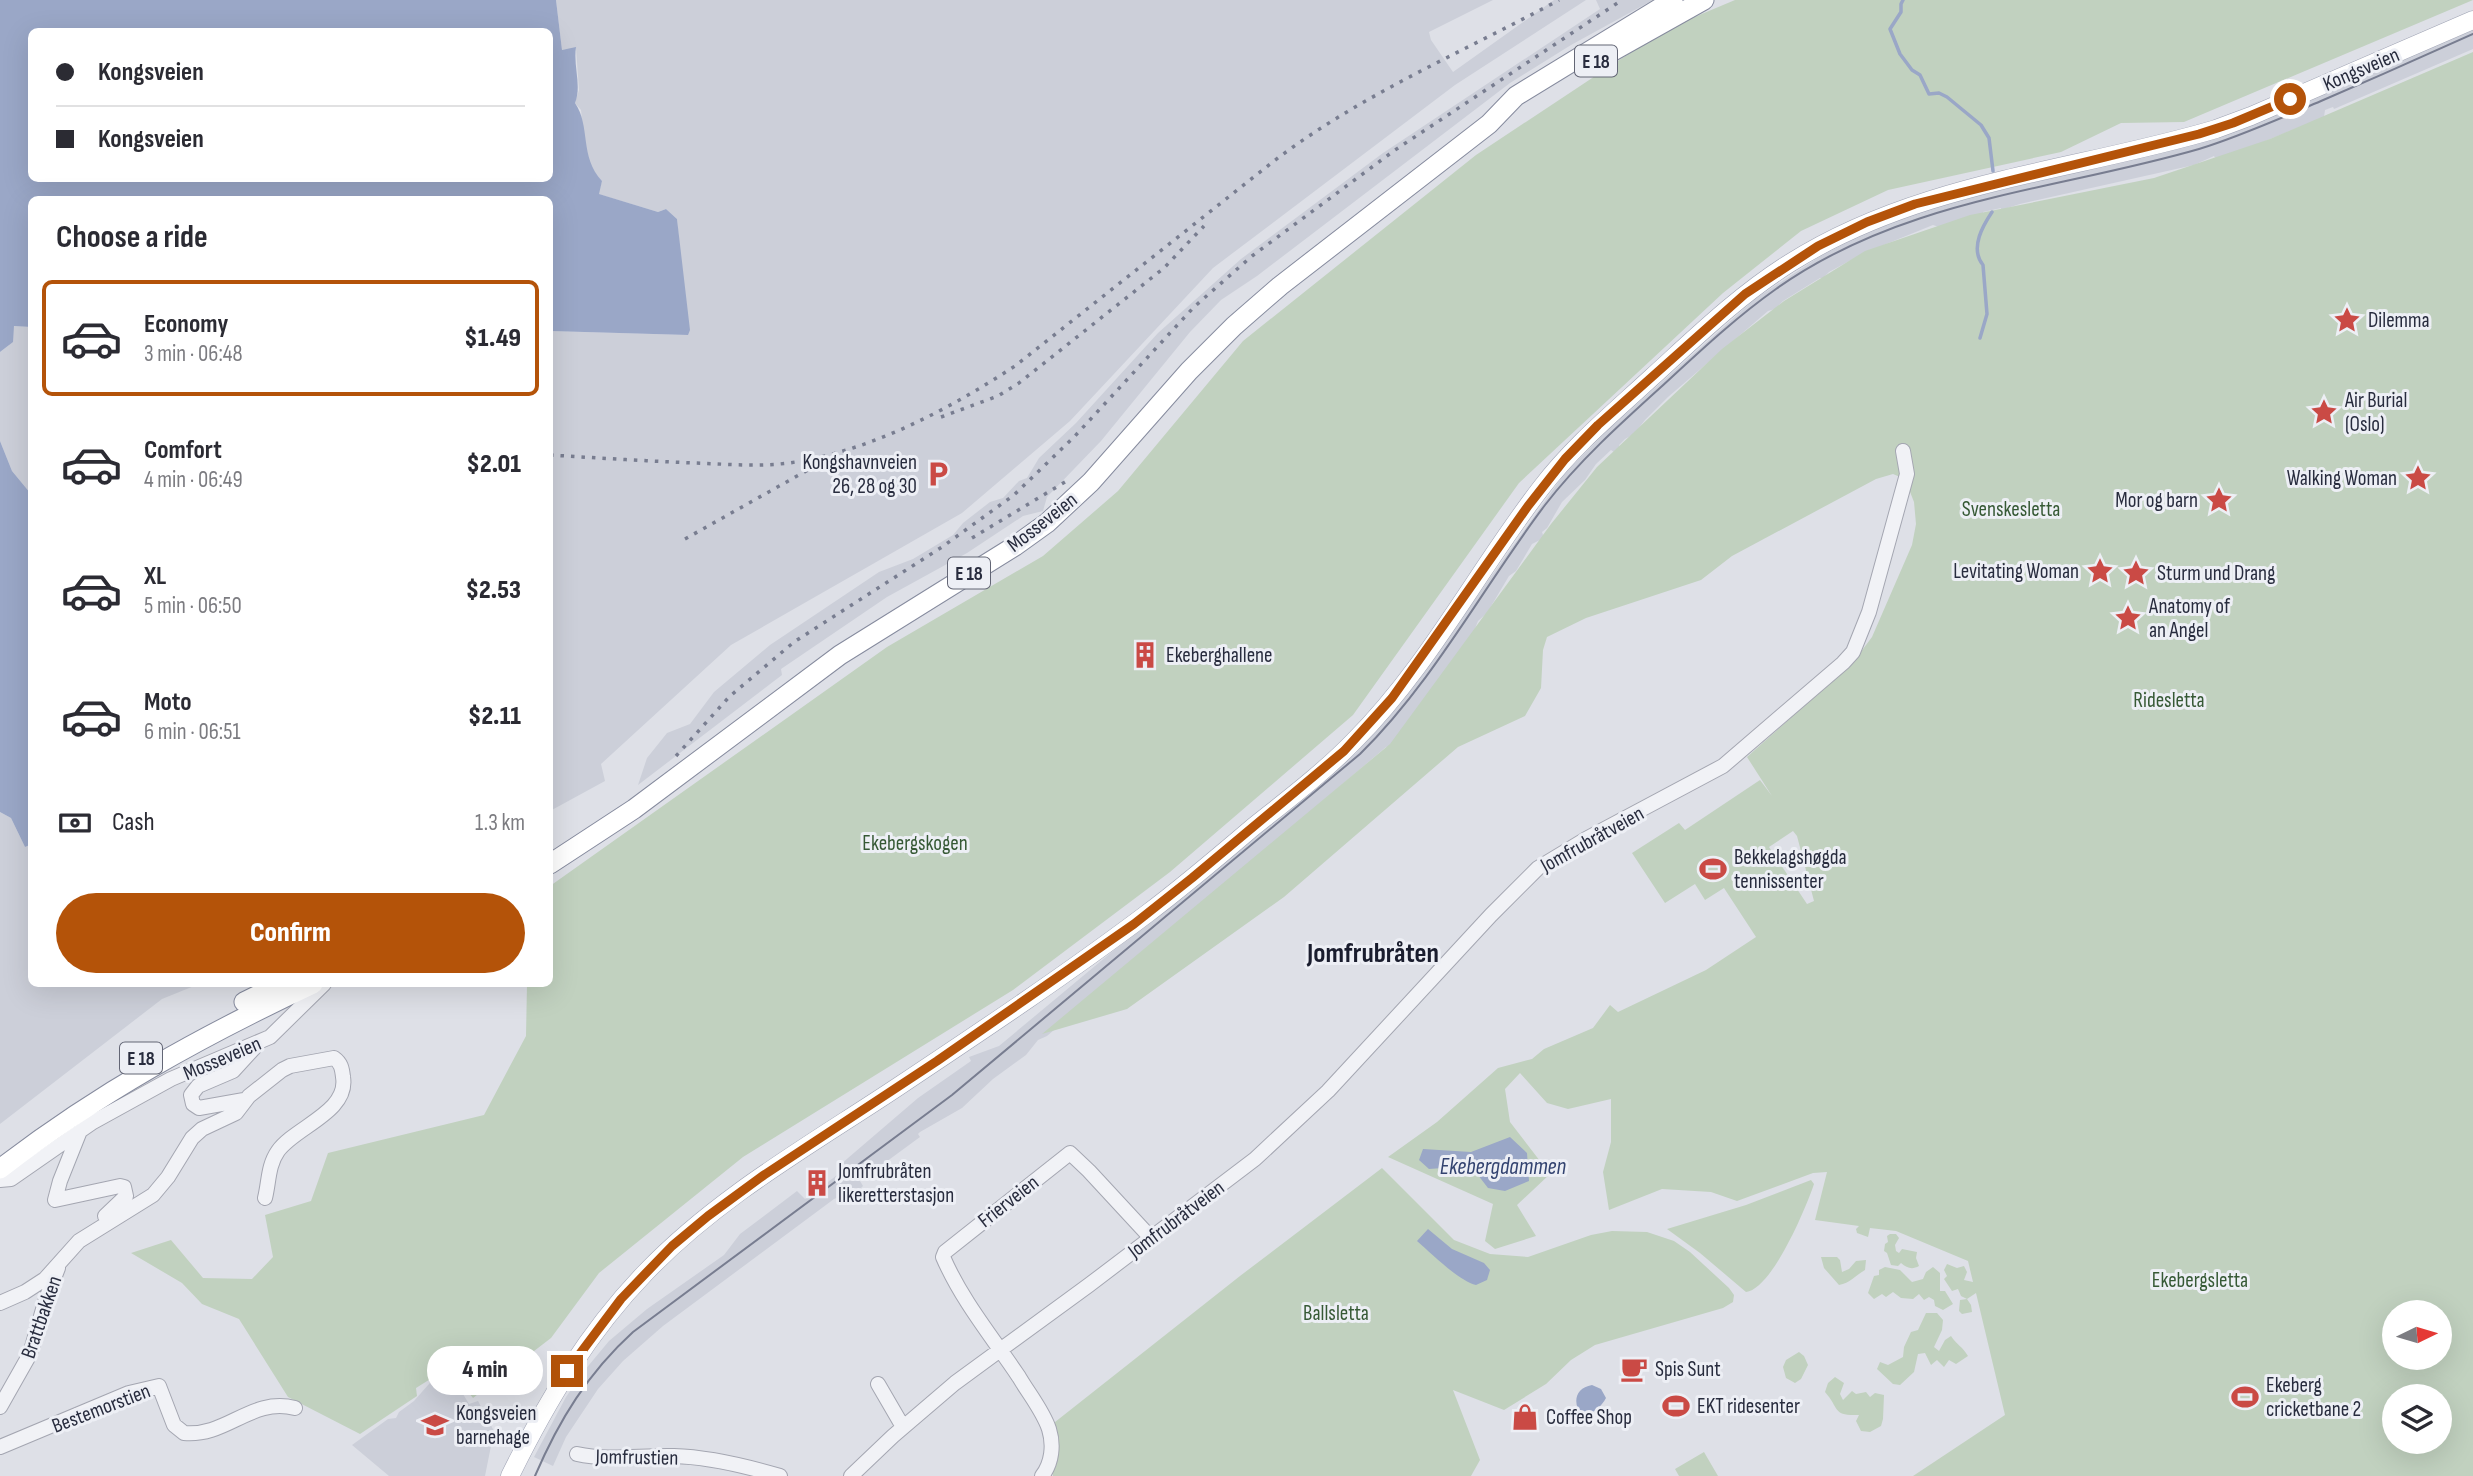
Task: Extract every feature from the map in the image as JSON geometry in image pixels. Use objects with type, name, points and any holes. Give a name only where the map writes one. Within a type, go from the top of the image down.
[{"type":"highway","name":"Mosseveien","points":[[553,862],[634,809],[840,656],[1046,523],[1091,482],[1181,379],[1234,326],[1280,286],[1489,124],[1516,96],[1673,0]]},
{"type":"highway","name":"Mosseveien","points":[[1489,124],[1522,108],[1704,0]]},
{"type":"highway","name":"Mosseveien","points":[[0,1152],[126,1067],[275,987]]},
{"type":"highway","name":"Mosseveien","points":[[4,1176],[39,1139],[134,1077],[210,1034],[307,987]]},
{"type":"main road","name":"Kongsveien","points":[[510,1476],[547,1404],[579,1354],[621,1299],[665,1253],[734,1196],[937,1061],[1134,924],[1331,763],[1392,698],[1528,506],[1565,459],[1598,425],[1745,294],[1818,246],[1897,210],[1959,191],[2163,144],[2216,129],[2473,20]]},
{"type":"street","name":"Jomfrubråtveien","points":[[851,1476],[955,1383],[1255,1159],[1310,1110],[1538,868],[1737,757],[1843,663],[1853,652],[1869,612],[1907,474],[1903,451]]},
{"type":"street","name":"Mosseveien","points":[[4,1176],[171,1079],[258,1043],[278,1031],[321,987]]},
{"type":"street","points":[[244,1100],[199,1108],[193,1104],[191,1095],[198,1086],[233,1071],[258,1043]]},
{"type":"street","points":[[79,1241],[153,1195],[168,1177],[192,1138],[212,1122],[236,1112],[244,1100],[290,1066],[334,1058],[341,1066],[344,1082],[340,1096],[314,1122],[281,1147],[271,1164],[265,1198]]},
{"type":"street","points":[[0,1303],[25,1292],[44,1279],[92,1226],[126,1196],[126,1191],[120,1186],[55,1200],[80,1131]]},
{"type":"street","name":"Frierveien","points":[[1001,1350],[958,1286],[943,1257],[945,1252],[1070,1153],[1151,1238]]},
{"type":"street","name":"Brattbakken","points":[[0,1407],[30,1354],[46,1298],[60,1264]]},
{"type":"street","points":[[1001,1350],[1048,1427],[1051,1455],[1048,1468],[1042,1476]]},
{"type":"street","points":[[878,1384],[903,1427]]},
{"type":"street","name":"Bestemorstien","points":[[0,1447],[129,1393],[159,1386],[174,1425],[184,1433],[212,1429],[266,1406],[281,1404],[295,1408]]},
{"type":"street","name":"Jomfrustien","points":[[577,1454],[597,1458],[696,1458],[780,1476]]},
{"type":"shaded area","points":[[556,0],[1493,0],[1429,32],[1431,40],[1453,72],[1554,0],[1586,0],[1455,85],[1213,268],[1070,421],[962,513],[731,645],[601,764],[605,781],[553,809],[553,331],[688,335],[677,219],[666,209],[658,212],[598,194],[602,181],[592,170],[585,147],[581,110],[575,103],[579,90],[576,48],[562,50]]},
{"type":"shaded area","points":[[1596,0],[1653,0],[1571,45],[1510,83],[1257,276],[1221,300],[1190,332],[1101,441],[1047,497],[1043,511],[1023,516],[967,553],[887,597],[781,669],[782,675],[638,785],[647,758],[667,733],[690,724],[714,692],[770,645],[879,572],[913,559],[953,535],[963,523],[990,502],[1003,498],[1019,481],[1027,478],[1039,458],[1076,423],[1158,333],[1241,259],[1383,153],[1600,9]]},
{"type":"shaded area","points":[[2473,30],[2473,49],[2334,109],[2325,110],[2324,117],[2217,161],[2214,156],[2194,165],[1983,212],[1939,227],[1933,225],[1864,253],[1768,311],[1668,397],[1634,434],[1619,445],[1620,448],[1614,452],[1611,450],[1596,464],[1585,480],[1562,502],[1542,532],[1544,538],[1532,544],[1487,613],[1478,621],[1472,636],[1392,746],[1386,747],[1047,1036],[1038,1040],[1026,1055],[993,1079],[962,1108],[920,1132],[920,1137],[860,1181],[863,1186],[861,1188],[834,1199],[663,1326],[623,1361],[598,1389],[566,1437],[553,1466],[534,1457],[566,1397],[609,1341],[647,1309],[724,1255],[740,1234],[797,1191],[805,1199],[840,1173],[837,1168],[918,1098],[971,1061],[969,1057],[999,1046],[1113,951],[1188,894],[1356,753],[1411,689],[1565,473],[1609,429],[1755,299],[1819,257],[1857,237],[1904,218],[1948,203],[2219,138]]},
{"type":"shaded area","points":[[14,326],[28,327],[28,490],[12,471],[0,441],[0,352],[9,345]]},
{"type":"shaded area","points":[[0,812],[11,818],[25,847],[28,846],[28,987],[192,987],[162,999],[0,1124]]},
{"type":"shaded area","name":"Kongsveien barnehage","points":[[448,1369],[469,1404],[478,1401],[494,1431],[485,1476],[389,1476],[352,1445],[388,1419],[396,1418],[436,1376]]},
{"type":"green space","name":"Ekebergskogen","points":[[1735,0],[2473,0],[2184,122],[2121,123],[2061,152],[1888,190],[1801,231],[1723,293],[1519,483],[1353,715],[1170,872],[1013,990],[743,1157],[599,1273],[551,1338],[473,1398],[448,1368],[416,1388],[417,1396],[360,1434],[288,1397],[239,1319],[202,1304],[182,1283],[131,1253],[171,1240],[203,1278],[252,1279],[273,1257],[265,1215],[311,1201],[328,1153],[484,1115],[526,1036],[527,987],[553,987],[553,884],[887,647],[1043,556],[1118,491],[1243,341],[1476,155],[1666,29]]},
{"type":"green space","points":[[2473,52],[2473,1476],[1913,1476],[2005,1415],[1976,1293],[1967,1299],[1961,1296],[1958,1289],[1952,1291],[1944,1279],[1947,1276],[1944,1270],[1947,1264],[1957,1268],[1964,1266],[1967,1272],[1964,1280],[1973,1282],[1968,1261],[1896,1231],[1870,1228],[1868,1237],[1857,1233],[1859,1226],[1815,1220],[1827,1172],[1813,1173],[1737,1201],[1711,1192],[1662,1189],[1609,1210],[1603,1172],[1611,1142],[1611,1099],[1568,1109],[1547,1103],[1520,1073],[1505,1089],[1510,1122],[1550,1174],[1517,1205],[1536,1236],[1495,1249],[1485,1241],[1493,1204],[1388,1157],[1437,1122],[1498,1068],[1532,1059],[1544,1049],[1593,1028],[1610,1005],[1618,1012],[1706,970],[1756,937],[1724,888],[1705,900],[1695,884],[1665,903],[1632,853],[1679,823],[1685,830],[1760,780],[1772,796],[1747,757],[1854,661],[1872,637],[1912,545],[1916,524],[1914,502],[1905,479],[1893,474],[1876,479],[1732,556],[1701,580],[1586,618],[1547,637],[1543,650],[1541,688],[1525,716],[1458,747],[1284,897],[1127,1009],[1042,1034],[1390,744],[1551,524],[1597,467],[1722,349],[1784,301],[1865,251],[1970,215],[2154,178],[2270,139]],"holes":[[[1793,831],[1797,836],[1814,901],[1807,904],[1769,847]]]},
{"type":"green space","name":"Ballsletta","points":[[1382,1168],[1454,1240],[1490,1254],[1528,1257],[1591,1235],[1612,1231],[1647,1232],[1674,1241],[1690,1252],[1729,1288],[1734,1295],[1733,1302],[1723,1308],[1595,1345],[1571,1360],[1546,1384],[1504,1410],[1453,1390],[1480,1460],[1471,1476],[1053,1476],[1050,1426]]},
{"type":"green space","points":[[1811,1180],[1814,1184],[1810,1195],[1787,1246],[1766,1277],[1746,1292],[1667,1229],[1746,1205]]},
{"type":"green space","points":[[1896,1234],[1899,1238],[1895,1245],[1899,1253],[1902,1249],[1917,1252],[1919,1266],[1912,1268],[1901,1263],[1898,1266],[1891,1265],[1884,1251],[1888,1242],[1887,1236]]},
{"type":"green space","points":[[1821,1257],[1837,1257],[1842,1272],[1856,1261],[1866,1260],[1865,1270],[1839,1285],[1824,1268]]},
{"type":"green space","points":[[1885,1267],[1900,1270],[1912,1282],[1923,1279],[1926,1272],[1933,1267],[1940,1273],[1940,1291],[1945,1291],[1953,1304],[1943,1310],[1935,1306],[1934,1300],[1929,1297],[1924,1300],[1919,1294],[1913,1299],[1901,1298],[1893,1292],[1886,1297],[1882,1294],[1874,1299],[1868,1293],[1874,1276],[1879,1275],[1879,1270]]},
{"type":"green space","points":[[1967,1299],[1972,1312],[1962,1314],[1959,1311],[1960,1300]]},
{"type":"green space","points":[[1926,1313],[1937,1313],[1943,1320],[1942,1330],[1934,1347],[1939,1351],[1945,1340],[1951,1336],[1968,1356],[1956,1364],[1949,1360],[1944,1367],[1937,1360],[1931,1365],[1925,1353],[1918,1354],[1914,1372],[1900,1385],[1893,1384],[1877,1369],[1880,1362],[1888,1365],[1903,1357],[1911,1332],[1918,1330]]},
{"type":"green space","points":[[1799,1352],[1808,1365],[1801,1379],[1795,1383],[1786,1378],[1783,1367],[1786,1360]]},
{"type":"green space","points":[[1835,1377],[1844,1383],[1840,1394],[1843,1400],[1852,1391],[1856,1394],[1866,1392],[1870,1397],[1875,1393],[1884,1395],[1881,1426],[1870,1432],[1861,1431],[1856,1421],[1859,1415],[1840,1413],[1825,1392],[1828,1383]]},
{"type":"green space","points":[[1704,1452],[1718,1476],[1679,1476],[1675,1469]]},
{"type":"water","points":[[0,0],[556,0],[562,50],[576,47],[578,90],[575,103],[583,121],[590,162],[602,181],[599,194],[658,212],[666,209],[677,219],[690,330],[688,335],[553,331],[553,196],[28,196],[28,327],[14,326],[13,342],[0,352]]},
{"type":"water","points":[[0,441],[12,471],[28,490],[28,846],[25,847],[11,818],[0,812]]},
{"type":"water","name":"Ekebergdammen","points":[[1510,1137],[1527,1153],[1529,1181],[1505,1191],[1488,1188],[1471,1166],[1429,1169],[1419,1160],[1423,1149],[1471,1152]]},
{"type":"water","points":[[1428,1229],[1452,1249],[1484,1263],[1490,1270],[1487,1280],[1476,1285],[1438,1260],[1417,1241]]},
{"type":"water","points":[[1592,1385],[1601,1389],[1606,1398],[1596,1410],[1582,1416],[1577,1406],[1577,1397],[1582,1389]]},
{"type":"waterway","points":[[1903,0],[1901,12],[1890,29],[1900,54],[1912,70],[1920,75],[1929,94],[1939,93],[1947,97],[1981,125],[1989,138],[1993,171]]},
{"type":"waterway","points":[[1980,338],[1987,314],[1983,265],[1977,251],[1979,237],[1992,212]]},
{"type":"tram line","points":[[535,1476],[576,1398],[602,1364],[633,1332],[952,1095],[1360,754],[1387,726],[1435,665],[1522,536],[1572,473],[1630,415],[1761,300],[1825,259],[1876,235],[1981,201],[2215,144],[2291,114],[2473,34]]},
{"type":"railway","points":[[553,455],[694,463],[774,464],[801,461],[857,447],[912,424],[965,397],[1015,366],[1307,137],[1413,75],[1559,0]]},
{"type":"railway","points":[[676,756],[729,697],[794,642],[942,547],[1014,495],[1075,436],[1194,307],[1252,256],[1395,150],[1622,0]]},
{"type":"railway","points":[[941,417],[998,396],[1019,383],[1164,268],[1204,226]]},
{"type":"railway","points":[[685,539],[822,462]]},
{"type":"railway","points":[[972,538],[1065,482]]},
{"type":"place","name":"Dilemma","points":[[2347,320]]},
{"type":"place","name":"Air Burial (Oslo)","points":[[2324,412]]},
{"type":"place","name":"Kongshavnveien 26, 28 og 30","points":[[938,474]]},
{"type":"place","name":"Walking Woman","points":[[2418,478]]},
{"type":"place","name":"Mor og barn","points":[[2219,500]]},
{"type":"place","name":"Levitating Woman","points":[[2100,571]]},
{"type":"place","name":"Sturm und Drang","points":[[2136,573]]},
{"type":"place","name":"Anatomy of an Angel","points":[[2128,618]]},
{"type":"place","name":"Ekeberghallene","points":[[1145,655]]},
{"type":"place","name":"Bekkelagshøgda tennissenter","points":[[1713,869]]},
{"type":"place","name":"Jomfrubråten likeretterstasjon","points":[[817,1183]]},
{"type":"place","name":"Spis Sunt","points":[[1634,1369]]},
{"type":"place","name":"Ekeberg cricketbane 2","points":[[2245,1397]]},
{"type":"place","name":"EKT ridesenter","points":[[1676,1406]]},
{"type":"place","name":"Coffee Shop","points":[[1525,1417]]},
{"type":"place","name":"Kongsveien barnehage","points":[[435,1425]]},
{"type":"district","name":"Jomfrubråten","points":[[1373,952]]},
{"type":"route","points":[[567,1371],[595,1331],[648,1269],[708,1216],[764,1175],[937,1061],[1134,924],[1344,751],[1392,698],[1539,490],[1565,459],[1598,425],[1745,294],[1818,246],[1897,210],[1950,193],[2199,134],[2290,99]]},
{"type":"park label","name":"Svenskesletta","points":[[2011,509]]},
{"type":"park label","name":"Ridesletta","points":[[2169,700]]},
{"type":"park label","name":"Ekebergsletta","points":[[2200,1280]]}]
